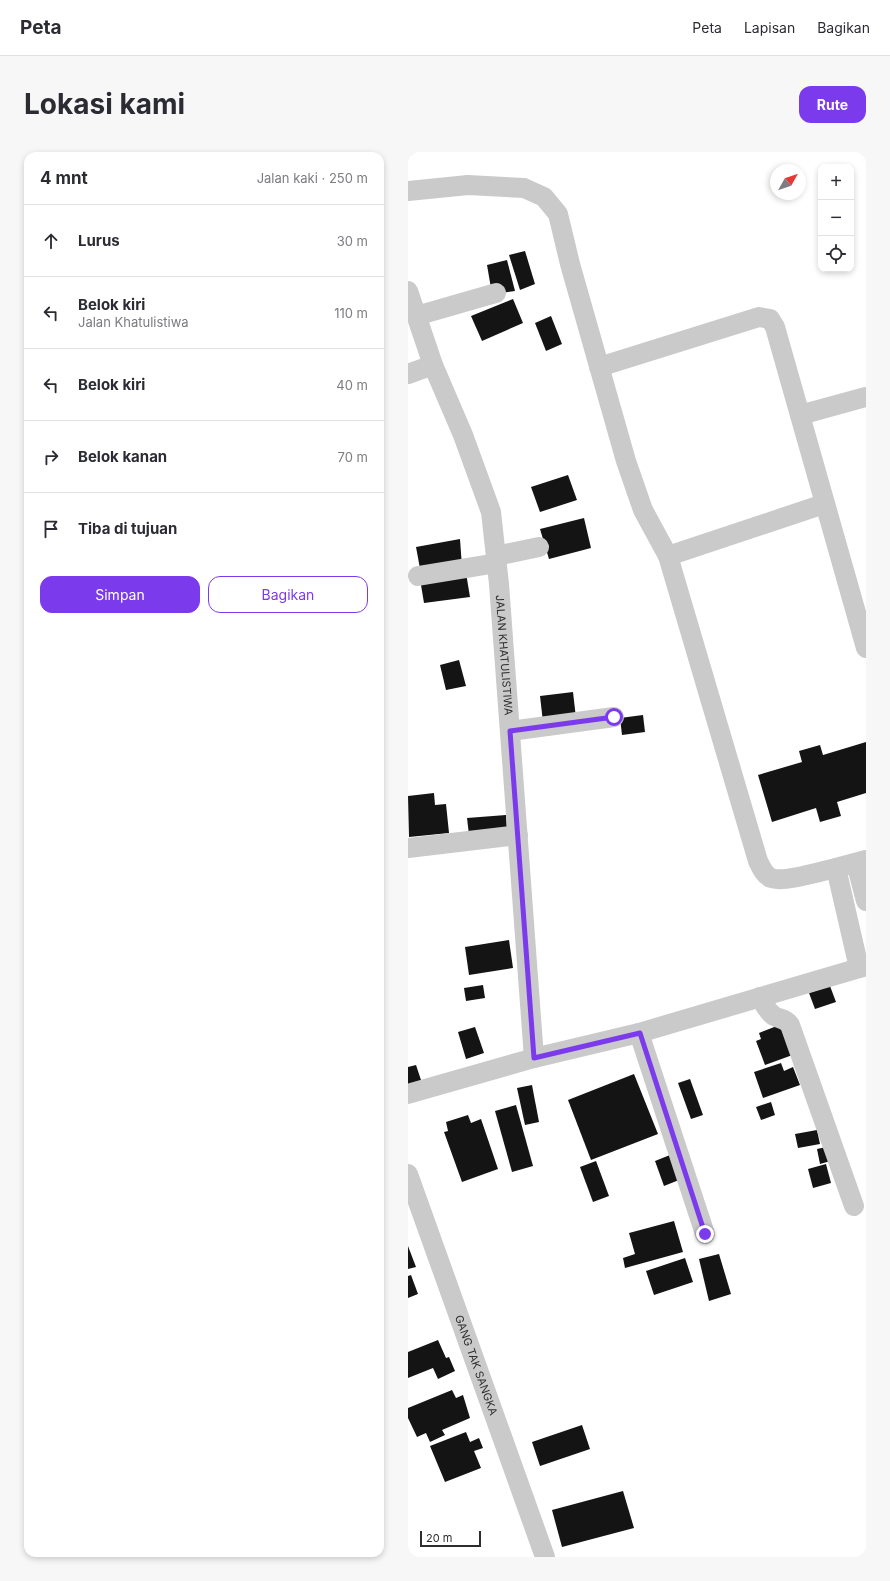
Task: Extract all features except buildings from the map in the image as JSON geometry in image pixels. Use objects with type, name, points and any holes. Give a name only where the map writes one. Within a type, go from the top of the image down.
[{"type":"street","points":[[408,191],[468,184],[524,188],[544,197],[558,214],[570,264],[626,461],[643,510],[668,556],[758,861],[763,871],[770,878],[781,880],[861,861],[866,901]]},
{"type":"street","name":"JALAN KHATULISTIWA","points":[[408,291],[433,365],[464,436],[491,512],[510,731],[534,1058]]},
{"type":"street","points":[[416,316],[496,293]]},
{"type":"street","points":[[599,367],[759,317],[770,319],[776,327],[824,504],[858,589],[866,648]]},
{"type":"street","points":[[408,374],[433,365]]},
{"type":"street","points":[[800,415],[866,397]]},
{"type":"street","points":[[668,556],[824,504]]},
{"type":"street","points":[[418,576],[496,560],[539,547]]},
{"type":"street","points":[[510,731],[614,717]]},
{"type":"street","points":[[408,848],[518,835]]},
{"type":"street","points":[[408,1094],[534,1058],[640,1033],[862,967],[836,868]]},
{"type":"street","points":[[760,997],[767,1010],[775,1017],[786,1020],[790,1025],[854,1206]]},
{"type":"street","points":[[640,1033],[705,1234]]},
{"type":"street","name":"GANG TAK SANGKA","points":[[408,1174],[545,1557]]},
{"type":"route","points":[[614,717],[510,731],[534,1058],[640,1033],[705,1234]]}]
